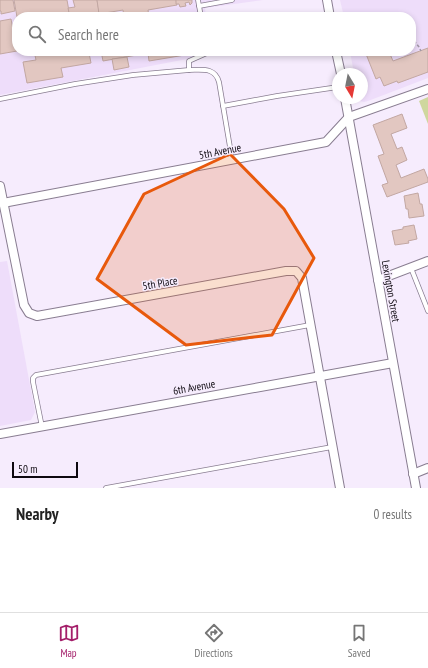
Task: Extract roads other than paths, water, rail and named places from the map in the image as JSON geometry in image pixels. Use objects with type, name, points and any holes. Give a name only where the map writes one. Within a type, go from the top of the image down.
[{"type":"street","points":[[327,0],[329,12]]},
{"type":"street","points":[[337,56],[340,68]]},
{"type":"street","name":"5th Avenue","points":[[3,203],[326,142],[349,118],[428,88]]},
{"type":"street","name":"Lexington Street","points":[[346,104],[416,488]]},
{"type":"street","points":[[0,186],[3,203]]},
{"type":"street","name":"5th Place","points":[[3,203],[24,305],[29,312],[37,316],[286,271],[296,271],[302,278],[310,325]]},
{"type":"street","points":[[378,280],[428,261]]},
{"type":"street","points":[[310,325],[340,488]]},
{"type":"street","name":"6th Avenue","points":[[0,434],[393,362]]},
{"type":"street","points":[[413,474],[428,468]]},
{"type":"lane","points":[[198,0],[200,12]]},
{"type":"lane","points":[[199,6],[232,0]]},
{"type":"lane","points":[[189,70],[189,61],[200,56]]},
{"type":"lane","points":[[0,100],[75,84],[125,76],[189,70],[208,70],[214,72],[218,77],[232,160]]},
{"type":"lane","points":[[223,106],[332,88]]},
{"type":"lane","points":[[411,267],[428,312]]},
{"type":"lane","points":[[42,427],[33,382],[33,378],[36,375],[310,325]]},
{"type":"lane","points":[[106,488],[332,448]]}]
